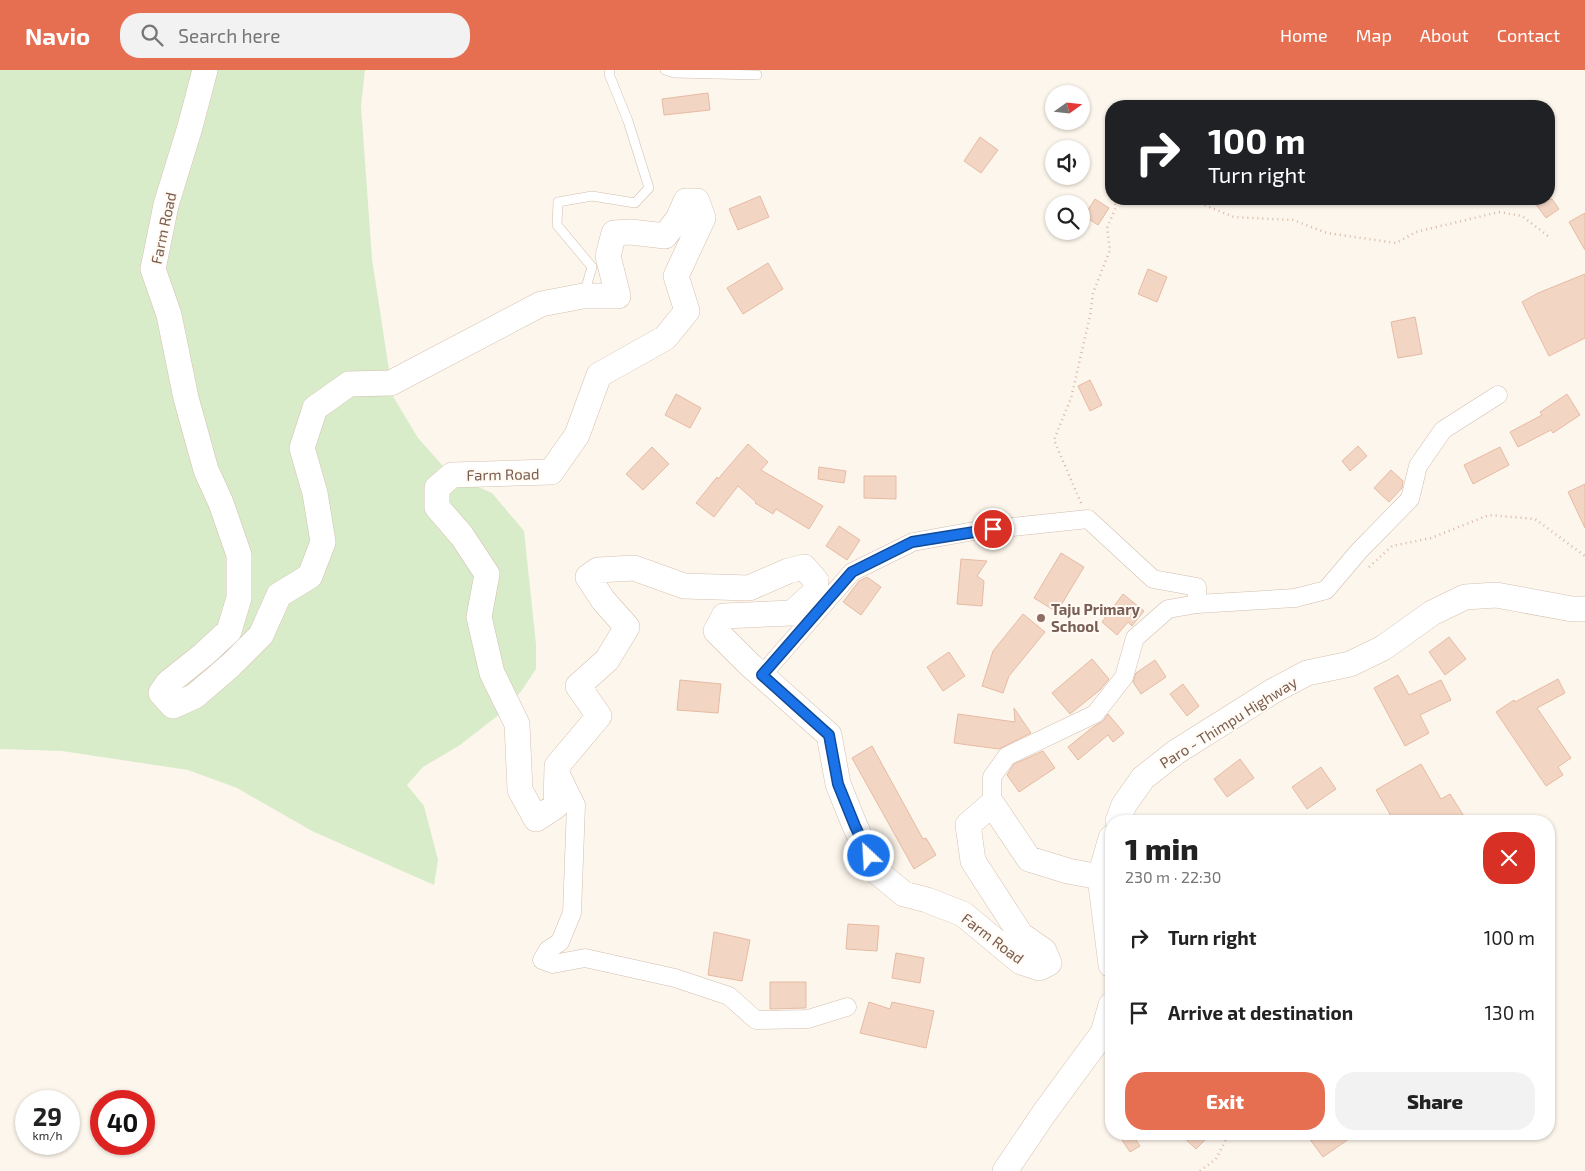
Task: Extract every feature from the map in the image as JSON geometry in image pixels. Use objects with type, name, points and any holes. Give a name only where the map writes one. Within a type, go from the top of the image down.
[{"type":"street","name":"Farm Road","points":[[205,70],[166,205],[153,269],[169,315],[186,398],[206,470],[221,503],[239,555],[239,598],[229,632],[168,683],[161,693],[173,706],[195,696],[231,665],[261,635],[279,595],[310,576],[323,542],[315,493],[302,448],[315,408],[349,384],[391,383],[541,304],[583,296],[618,296],[608,256],[614,233],[631,232],[665,236],[678,219],[686,201],[697,201],[703,218],[676,276],[687,311],[665,338],[599,375],[577,435],[551,472],[452,475],[437,488],[437,507],[462,536],[487,574],[479,617],[492,672],[516,724],[520,790],[536,819],[556,806],[557,766],[599,716],[578,686],[607,660],[627,628],[588,577],[598,570],[634,568],[684,586],[749,588],[788,571],[804,567],[816,581],[814,593],[792,613],[724,616],[716,631],[829,735],[838,784],[876,871],[904,894],[927,900],[963,914],[1021,962],[1039,968],[1049,963],[1044,951],[1021,935],[974,861],[968,825],[992,804]]},
{"type":"street","points":[[1100,877],[1068,871],[1029,859],[992,804],[992,777],[1007,756],[1094,714],[1124,677],[1136,638],[1168,609],[1197,604],[1295,598],[1326,590],[1359,551],[1410,499],[1418,466],[1443,430],[1498,396]]},
{"type":"street","points":[[762,675],[852,572],[912,542],[974,531],[1088,519],[1153,579],[1198,587],[1197,604]]},
{"type":"street","name":"Paro - Thimpu Highway","points":[[1120,815],[1124,805],[1143,778],[1176,752],[1273,691],[1307,673],[1350,664],[1383,648],[1432,613],[1465,597],[1496,595],[1572,610],[1585,609]]},
{"type":"street","points":[[557,766],[576,805],[572,913],[560,942],[548,950],[542,960],[553,964],[585,958],[675,978],[729,996],[756,1020],[808,1019],[847,1007]]},
{"type":"street","points":[[1105,859],[1100,877],[1105,917]]},
{"type":"street","points":[[1005,1171],[1045,1112],[1103,1033],[1105,1026]]},
{"type":"lane","points":[[583,296],[592,267],[557,225],[558,202],[592,196],[635,203],[649,188],[628,121],[609,74],[610,70]]},
{"type":"lane","points":[[665,70],[674,73],[757,75]]},
{"type":"path","points":[[1088,519],[1054,440],[1071,398],[1090,316],[1093,294],[1110,250],[1108,228],[1116,205]]},
{"type":"path","points":[[1204,205],[1234,217],[1293,220],[1327,233],[1396,243],[1416,232],[1499,212],[1522,216],[1548,236]]},
{"type":"path","points":[[1365,570],[1392,546],[1431,538],[1489,515],[1535,519],[1585,556]]},
{"type":"path","points":[[1200,1171],[1216,1160],[1226,1140]]},
{"type":"green space","points":[[0,70],[365,70],[361,106],[372,259],[391,393],[418,438],[451,475],[492,493],[524,531],[536,644],[536,669],[505,710],[460,745],[423,767],[407,785],[424,806],[438,860],[434,885],[312,831],[237,788],[188,770],[62,751],[0,749]]},
{"type":"building","points":[[708,93],[710,110],[664,115],[662,99]]},
{"type":"building","points":[[980,137],[998,150],[981,173],[964,161]]},
{"type":"building","points":[[760,196],[769,217],[738,230],[729,209]]},
{"type":"building","points":[[1095,199],[1109,208],[1098,225],[1090,220],[1090,207]]},
{"type":"building","points":[[1555,203],[1559,209],[1546,218],[1536,205],[1555,205]]},
{"type":"building","points":[[1585,213],[1585,250],[1569,222]]},
{"type":"building","points":[[768,263],[783,289],[743,314],[727,288]]},
{"type":"building","points":[[1148,269],[1167,277],[1157,302],[1138,294]]},
{"type":"building","points":[[1585,274],[1585,338],[1549,356],[1522,302],[1538,293]]},
{"type":"building","points":[[1415,317],[1422,354],[1398,358],[1391,322]]},
{"type":"building","points":[[1090,380],[1102,405],[1090,411],[1078,386]]},
{"type":"building","points":[[676,394],[701,408],[690,428],[665,415]]},
{"type":"building","points":[[1567,394],[1580,415],[1553,433],[1551,430],[1518,447],[1510,432],[1542,415],[1540,412]]},
{"type":"building","points":[[748,444],[768,462],[761,470],[823,506],[809,529],[776,509],[773,514],[755,503],[738,486],[714,517],[696,503]]},
{"type":"building","points":[[1358,446],[1367,456],[1350,471],[1342,461]]},
{"type":"building","points":[[652,447],[669,464],[643,490],[626,474]]},
{"type":"building","points":[[1500,447],[1509,465],[1473,484],[1464,465]]},
{"type":"building","points":[[819,467],[846,471],[844,483],[818,479]]},
{"type":"building","points":[[1391,470],[1403,481],[1402,488],[1389,502],[1374,488]]},
{"type":"building","points":[[864,476],[896,476],[896,499],[864,498]]},
{"type":"building","points":[[1585,484],[1585,528],[1568,492]]},
{"type":"building","points":[[839,526],[860,540],[847,560],[826,546]]},
{"type":"building","points":[[1061,553],[1084,567],[1057,612],[1034,598]]},
{"type":"building","points":[[961,559],[987,561],[977,576],[984,581],[982,606],[957,604]]},
{"type":"building","points":[[867,577],[881,587],[861,615],[843,602],[859,581]]},
{"type":"building","points":[[1123,594],[1144,611],[1132,626],[1128,622],[1117,635],[1102,622]]},
{"type":"building","points":[[1023,614],[1045,632],[1009,676],[1003,693],[982,686],[993,651]]},
{"type":"building","points":[[1449,637],[1466,659],[1445,675],[1429,652]]},
{"type":"building","points":[[949,652],[965,676],[943,691],[927,667]]},
{"type":"building","points":[[1092,659],[1109,679],[1100,690],[1070,714],[1052,693]]},
{"type":"building","points":[[1155,660],[1166,677],[1141,694],[1133,682],[1136,673]]},
{"type":"building","points":[[1398,675],[1409,695],[1441,680],[1451,700],[1420,715],[1429,733],[1405,746],[1374,688]]},
{"type":"building","points":[[1558,679],[1565,693],[1537,708],[1571,758],[1558,767],[1563,775],[1546,786],[1496,712],[1514,700],[1515,702]]},
{"type":"building","points":[[680,680],[721,684],[718,713],[677,710]]},
{"type":"building","points":[[1183,684],[1199,706],[1187,716],[1170,694]]},
{"type":"building","points":[[1014,708],[1031,733],[999,749],[954,743],[958,714],[1015,722]]},
{"type":"building","points":[[1108,714],[1124,733],[1113,742],[1108,735],[1078,760],[1068,747],[1103,721]]},
{"type":"building","points":[[872,746],[923,839],[926,838],[936,855],[914,869],[852,758]]},
{"type":"building","points":[[1043,751],[1055,768],[1019,792],[1007,775],[1014,764]]},
{"type":"building","points":[[1240,759],[1254,778],[1227,797],[1214,779]]},
{"type":"building","points":[[1421,764],[1441,799],[1450,794],[1463,815],[1391,815],[1376,790]]},
{"type":"building","points":[[1321,767],[1336,789],[1307,809],[1292,787]]},
{"type":"building","points":[[848,924],[879,926],[877,951],[846,949]]},
{"type":"building","points":[[714,932],[750,940],[742,981],[708,975]]},
{"type":"building","points":[[896,953],[924,958],[920,983],[892,978]]},
{"type":"building","points":[[770,982],[806,982],[806,1008],[770,1009]]},
{"type":"building","points":[[869,1002],[890,1009],[892,1002],[934,1011],[926,1048],[860,1033]]},
{"type":"building","points":[[1122,1140],[1136,1140],[1140,1146],[1130,1152]]},
{"type":"building","points":[[1186,1140],[1205,1140],[1196,1149]]},
{"type":"building","points":[[1310,1140],[1347,1140],[1323,1157]]},
{"type":"place","name":"Taju Primary School","points":[[1041,618]]},
{"type":"route","points":[[869,856],[838,784],[829,735],[762,675],[852,572],[912,542],[993,529]]}]
